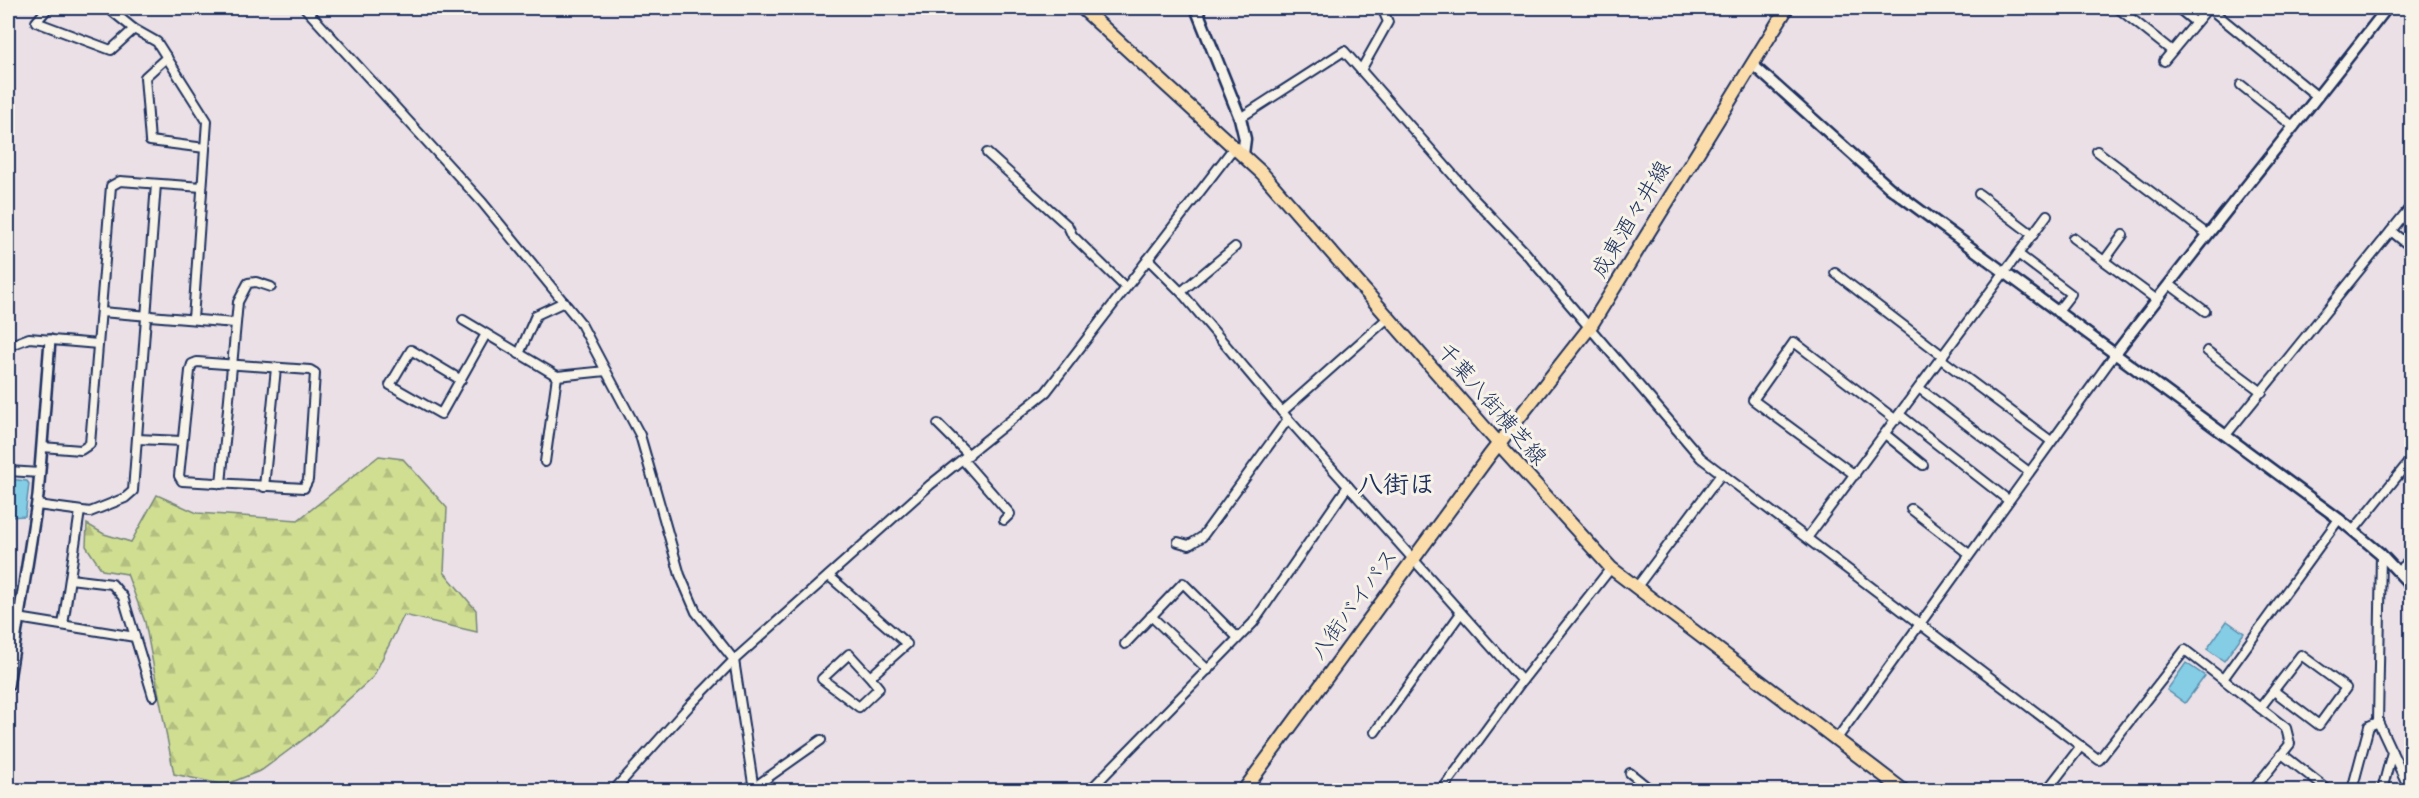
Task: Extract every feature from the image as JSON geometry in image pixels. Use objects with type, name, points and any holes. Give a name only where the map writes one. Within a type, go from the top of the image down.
[{"type":"main road","name":"千葉八街横芝線","points":[[1082,8],[1239,150],[1611,568],[1903,790]]},
{"type":"main road","points":[[1196,8],[1240,118],[1245,140],[1239,150]]},
{"type":"main road","name":"成東酒々井線","points":[[1499,444],[1590,327],[1787,8]]},
{"type":"main road","name":"八街バイパス","points":[[1244,790],[1499,444]]},
{"type":"street","points":[[48,8],[36,22],[111,51],[134,29]]},
{"type":"street","points":[[108,8],[134,29],[157,42],[207,121],[193,319]]},
{"type":"street","points":[[305,8],[482,202],[580,322],[640,435],[680,575],[696,612],[734,660],[753,789],[821,740]]},
{"type":"street","points":[[1361,70],[1388,22],[1382,8]]},
{"type":"street","points":[[2118,8],[2172,51]]},
{"type":"street","points":[[2178,8],[2195,22]]},
{"type":"street","points":[[2164,61],[2208,8],[2318,97]]},
{"type":"street","points":[[1836,740],[2115,354],[2207,234],[2294,128],[2387,8]]},
{"type":"street","points":[[1240,118],[1344,51],[1475,200],[1524,251],[1701,458],[2099,760],[2185,650],[2286,728],[2290,744],[2253,790]]},
{"type":"street","points":[[167,57],[145,77],[150,141],[205,148]]},
{"type":"street","points":[[1752,64],[1890,188],[2339,519],[2381,554],[2412,587]]},
{"type":"street","points":[[2241,85],[2294,128]]},
{"type":"street","points":[[614,790],[734,660],[930,485],[1046,392],[1125,287],[1239,150]]},
{"type":"street","points":[[2097,151],[2207,234]]},
{"type":"street","points":[[987,153],[1068,226],[1072,235],[1125,287]]},
{"type":"street","points":[[42,447],[81,450],[90,444],[111,186],[120,182],[202,187]]},
{"type":"street","points":[[37,505],[90,512],[125,498],[133,491],[156,184]]},
{"type":"street","points":[[1979,194],[2033,235]]},
{"type":"street","points":[[2226,435],[2412,205]]},
{"type":"street","points":[[1807,538],[2047,215]]},
{"type":"street","points":[[2391,231],[2412,248]]},
{"type":"street","points":[[2104,261],[2123,235]]},
{"type":"street","points":[[2073,238],[2157,300]]},
{"type":"street","points":[[1181,292],[1234,247]]},
{"type":"street","points":[[2018,254],[2071,294],[2057,312]]},
{"type":"street","points":[[1148,259],[1181,292],[1288,419],[1522,681]]},
{"type":"street","points":[[1835,273],[2051,441]]},
{"type":"street","points":[[222,484],[238,302],[248,283],[256,282],[272,286]]},
{"type":"street","points":[[2169,284],[2205,311]]},
{"type":"street","points":[[519,354],[536,315],[564,302]]},
{"type":"street","points":[[101,312],[235,323]]},
{"type":"street","points":[[1282,412],[1389,317]]},
{"type":"street","points":[[463,320],[557,376],[606,371]]},
{"type":"street","points":[[461,380],[411,350],[390,385],[441,414],[461,380],[486,334]]},
{"type":"street","points":[[8,346],[29,338],[98,344]]},
{"type":"street","points":[[8,686],[37,505],[50,340]]},
{"type":"street","points":[[1855,475],[1753,400],[1794,342],[2008,500]]},
{"type":"street","points":[[2207,351],[2262,392]]},
{"type":"street","points":[[197,362],[231,364],[310,370],[315,373],[307,485],[299,489],[182,481],[179,476],[192,364],[197,362]]},
{"type":"street","points":[[264,487],[276,368]]},
{"type":"street","points":[[545,462],[557,376]]},
{"type":"street","points":[[1919,388],[2029,472]]},
{"type":"street","points":[[1178,542],[1190,545],[1202,537],[1288,419]]},
{"type":"street","points":[[938,424],[1010,514],[1004,520]]},
{"type":"street","points":[[1885,434],[1923,465]]},
{"type":"street","points":[[136,439],[182,441]]},
{"type":"street","points":[[2353,531],[2412,458]]},
{"type":"street","points":[[8,471],[40,473]]},
{"type":"street","points":[[1636,588],[1722,474]]},
{"type":"street","points":[[1090,790],[1253,623],[1348,486]]},
{"type":"street","points":[[1911,509],[1969,554]]},
{"type":"street","points":[[63,625],[80,511]]},
{"type":"street","points":[[2223,680],[2339,519]]},
{"type":"street","points":[[2381,554],[2378,722],[2410,790]]},
{"type":"street","points":[[2398,571],[2412,559]]},
{"type":"street","points":[[1442,790],[1522,681],[1611,568]]},
{"type":"street","points":[[829,576],[907,644],[870,677]]},
{"type":"street","points":[[70,579],[112,584],[123,597],[153,696]]},
{"type":"street","points":[[1125,644],[1183,583],[1238,638]]},
{"type":"street","points":[[1376,732],[1461,612]]},
{"type":"street","points":[[1151,616],[1208,670]]},
{"type":"street","points":[[18,618],[135,637]]},
{"type":"street","points":[[849,654],[870,677],[879,688],[859,707],[822,679],[849,654]]},
{"type":"street","points":[[2260,708],[2301,655],[2346,688],[2319,725],[2274,691]]},
{"type":"street","points":[[2352,790],[2369,726],[2378,722]]},
{"type":"street","points":[[2047,790],[2081,746]]},
{"type":"street","points":[[2382,790],[2392,752]]},
{"type":"street","points":[[2282,754],[2328,790]]},
{"type":"street","points":[[1630,773],[1651,790]]},
{"type":"green space","points":[[379,456],[403,459],[447,508],[444,572],[476,610],[477,632],[404,615],[373,677],[308,736],[262,770],[225,785],[174,774],[145,622],[127,574],[102,570],[86,546],[87,524],[104,534],[131,542],[157,495],[197,513],[298,520]]},
{"type":"water","points":[[8,479],[27,481],[29,484],[25,516],[8,517]]},
{"type":"water","points":[[2227,621],[2244,633],[2224,661],[2207,649]]},
{"type":"water","points":[[2186,663],[2205,676],[2185,703],[2167,690]]},
{"type":"district","name":"八街ほ","points":[[1396,485]]}]
